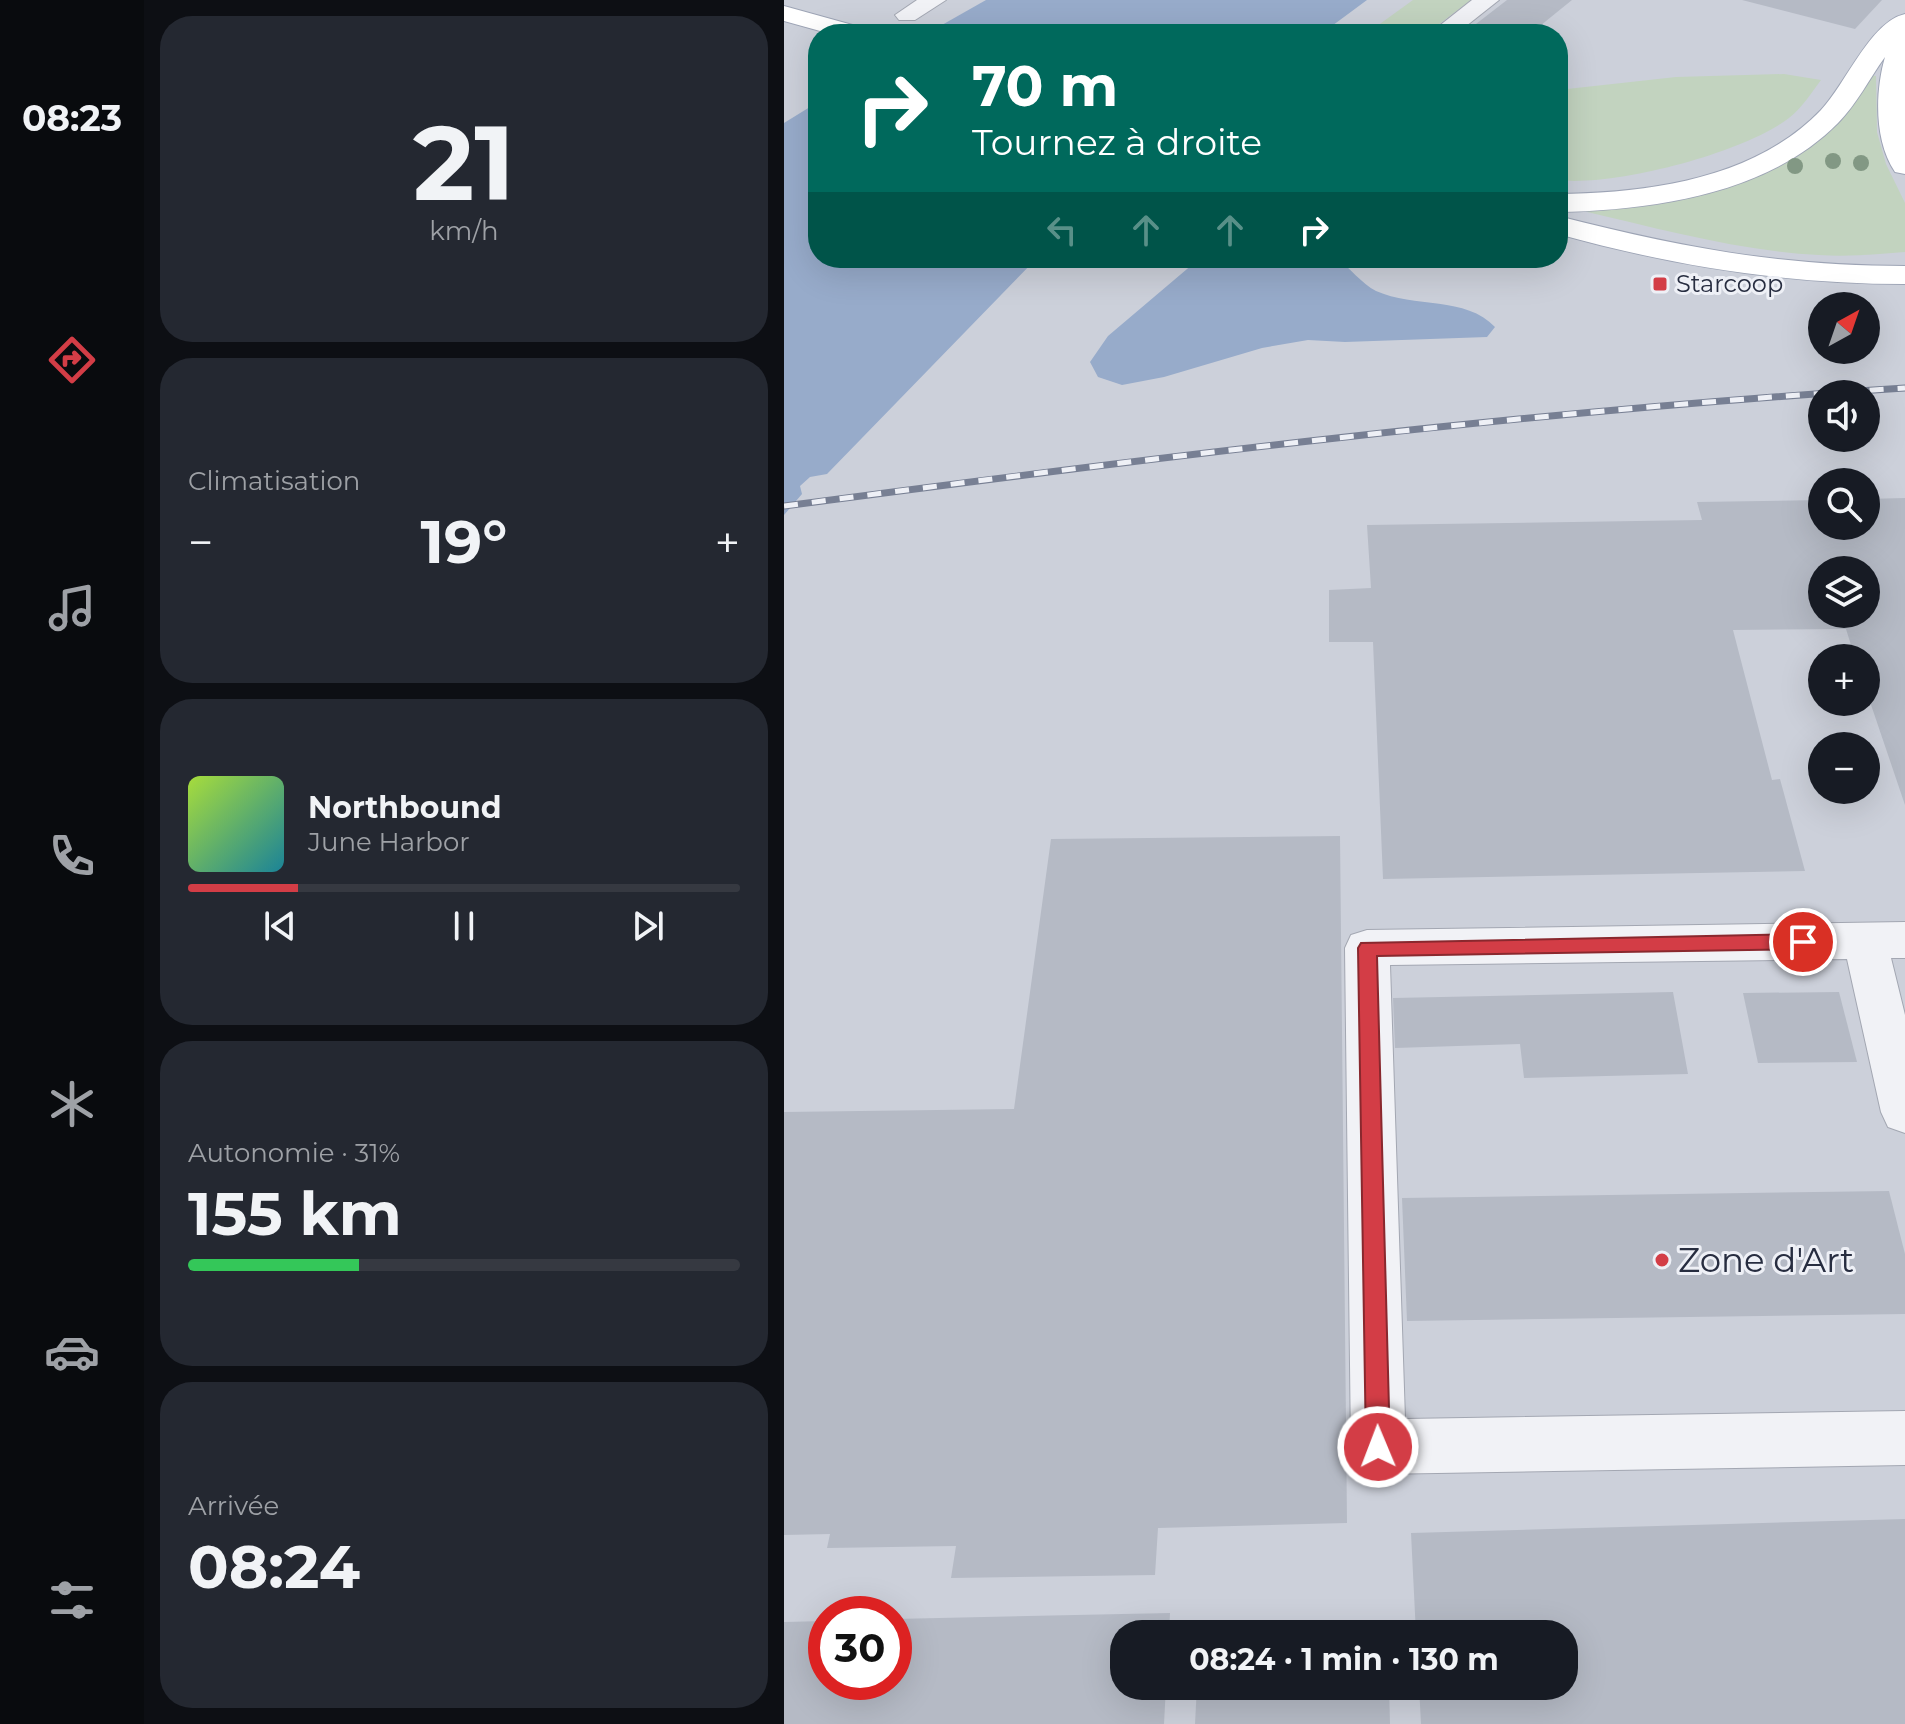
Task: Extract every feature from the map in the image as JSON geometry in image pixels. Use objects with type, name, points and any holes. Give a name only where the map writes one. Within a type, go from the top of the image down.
[{"type":"main road","points":[[784,13],[823,24]]},
{"type":"main road","points":[[1905,21],[1887,35],[1889,102],[1893,131],[1905,166]]},
{"type":"main road","points":[[784,29],[808,36]]},
{"type":"main road","points":[[1568,202],[1639,197],[1681,189],[1762,163],[1816,129],[1888,56]]},
{"type":"main road","points":[[1568,227],[1716,264],[1838,276],[1905,275]]},
{"type":"main road","points":[[1568,252],[1715,289],[1814,300],[1905,299]]},
{"type":"street","points":[[907,15],[934,0]]},
{"type":"street","points":[[1455,24],[1487,0]]},
{"type":"street","points":[[1905,1112],[1885,940],[1367,948],[1378,1447],[1905,1438]]},
{"type":"shaded area","points":[[784,0],[1905,0],[1905,1724],[784,1724]]},
{"type":"green space","points":[[1413,0],[1471,0],[1439,24],[1380,24]]},
{"type":"green space","points":[[1784,74],[1821,80],[1789,118],[1742,143],[1711,155],[1644,173],[1568,180],[1568,89],[1676,77]]},
{"type":"green space","points":[[1870,75],[1876,76],[1877,132],[1886,164],[1905,203],[1905,252],[1830,256],[1789,253],[1700,238],[1583,211],[1759,169]]},
{"type":"water","points":[[986,0],[1367,0],[1335,24],[944,24]]},
{"type":"water","points":[[808,108],[808,268],[1027,268],[827,474],[810,477],[800,486],[802,494],[784,515],[784,123]]},
{"type":"water","points":[[1188,268],[1348,268],[1376,291],[1455,306],[1483,317],[1495,327],[1487,337],[1345,342],[1308,340],[1262,348],[1164,377],[1122,385],[1098,377],[1090,362],[1108,336]]},
{"type":"building","points":[[1507,0],[1572,0],[1542,24],[1476,24]]},
{"type":"building","points":[[1742,0],[1882,0],[1855,29]]},
{"type":"building","points":[[1905,498],[1905,805],[1875,716],[1880,716],[1880,644],[1851,644],[1846,629],[1733,630],[1772,780],[1780,779],[1805,871],[1383,879],[1373,642],[1329,642],[1329,590],[1371,588],[1367,525],[1702,520],[1697,502],[1808,500],[1808,540],[1880,540],[1880,499]]},
{"type":"building","points":[[1340,836],[1347,1523],[1158,1528],[1155,1575],[951,1578],[956,1546],[827,1548],[830,1534],[784,1535],[784,1112],[1014,1109],[1051,839]]},
{"type":"building","points":[[1673,992],[1688,1074],[1524,1078],[1520,1044],[1395,1048],[1393,998]]},
{"type":"building","points":[[1839,992],[1857,1062],[1758,1063],[1743,993]]},
{"type":"building","points":[[1889,1191],[1905,1254],[1905,1314],[1407,1321],[1402,1198]]},
{"type":"building","points":[[1905,1519],[1905,1724],[1421,1724],[1420,1700],[1578,1700],[1578,1620],[1415,1620],[1411,1533]]},
{"type":"building","points":[[1170,1613],[1170,1620],[1110,1620],[1110,1700],[1165,1700],[1164,1724],[784,1724],[784,1622],[808,1621],[808,1700],[912,1700],[912,1619]]},
{"type":"building","points":[[1196,1700],[1389,1700],[1390,1724],[1195,1724]]},
{"type":"railway","points":[[784,506],[1343,437],[1624,409],[1905,388]]},
{"type":"place","name":"Starcoop","points":[[1660,284]]},
{"type":"place","name":"Zone d'Art","points":[[1662,1260]]},
{"type":"route","points":[[1378,1447],[1367,948],[1803,942]]}]
